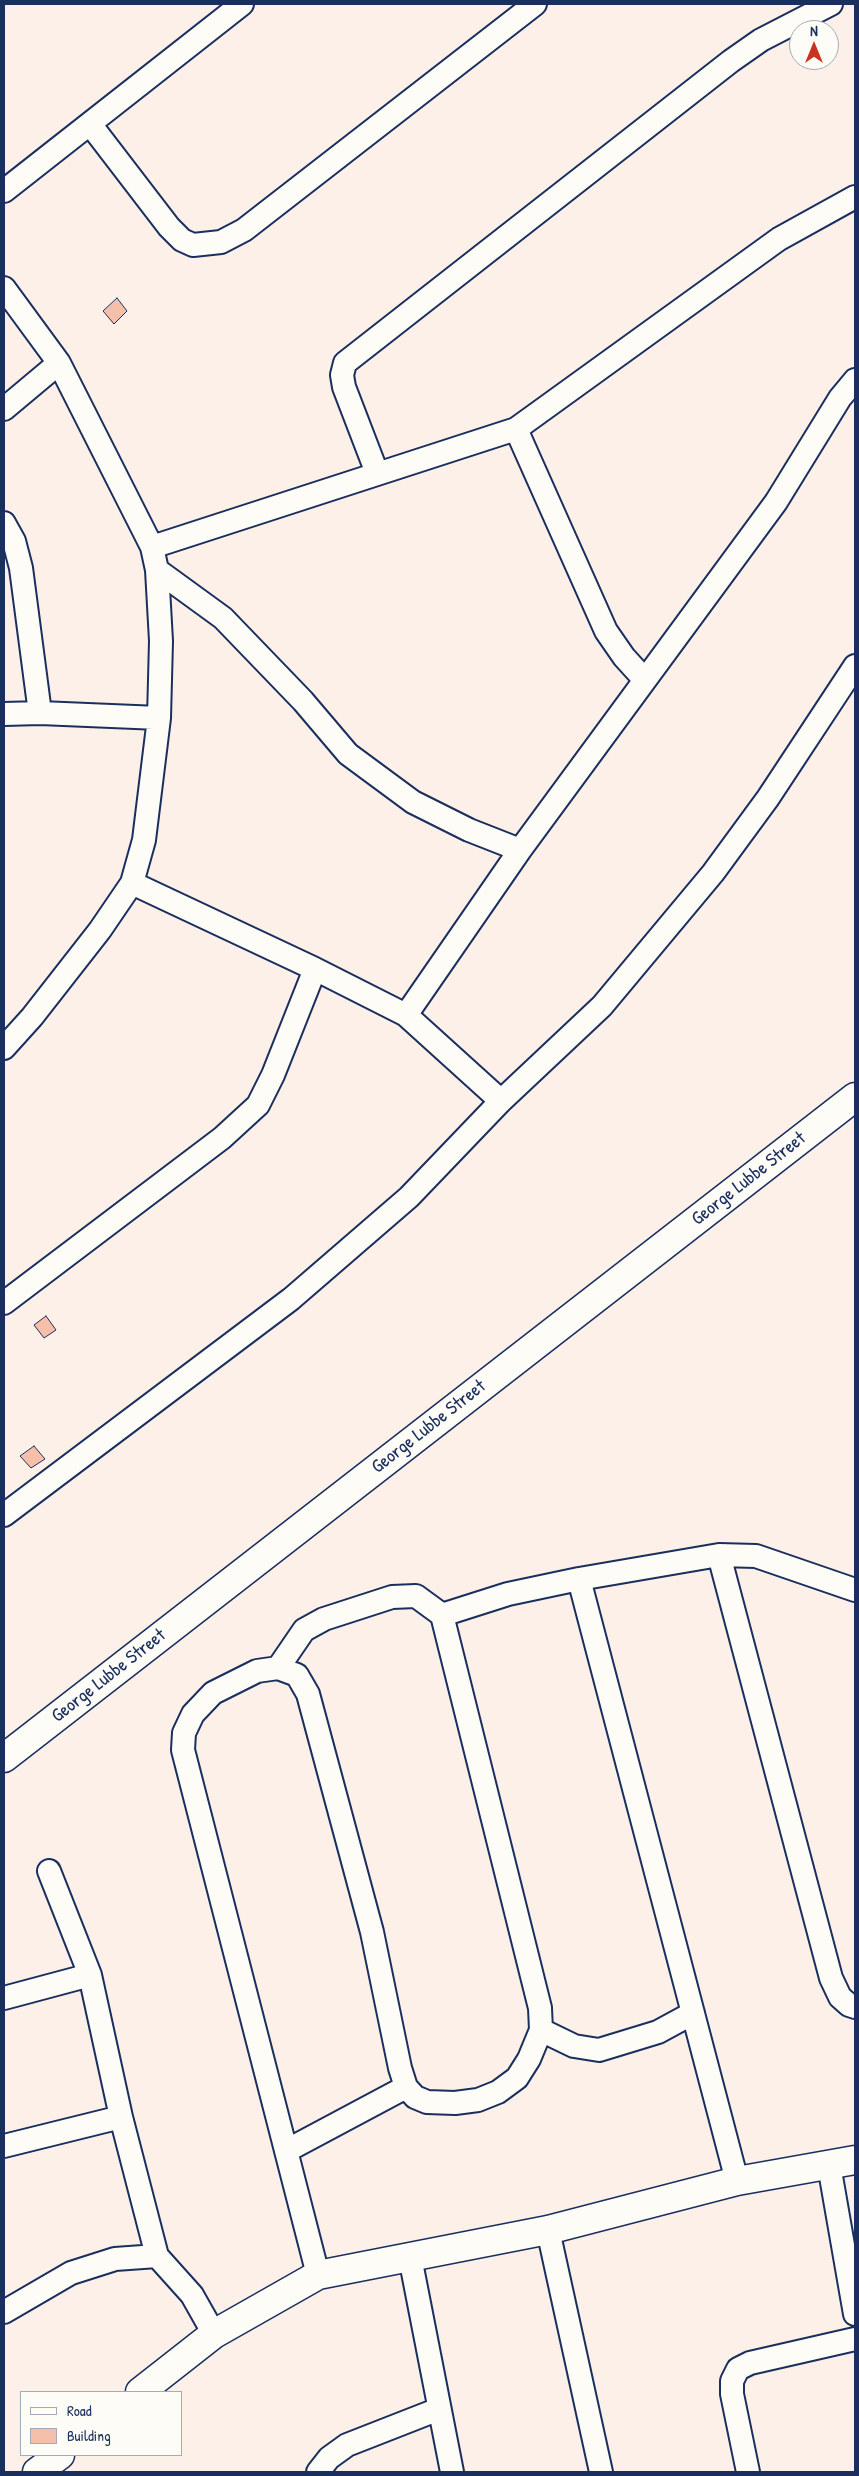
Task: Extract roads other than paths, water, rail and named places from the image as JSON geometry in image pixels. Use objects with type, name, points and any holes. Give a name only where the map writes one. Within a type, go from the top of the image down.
[{"type":"main road","name":"George Lubbe Street","points":[[4,1758],[855,1097]]},
{"type":"main road","points":[[141,2391],[214,2334],[318,2275],[548,2230],[737,2181],[855,2160]]},
{"type":"street","points":[[4,191],[242,4]]},
{"type":"street","points":[[90,124],[169,227],[182,240],[193,245],[221,242],[244,230],[536,4]]},
{"type":"street","points":[[377,473],[344,387],[342,375],[346,363],[731,61],[761,40],[831,4]]},
{"type":"street","points":[[152,546],[516,429],[779,240],[855,197]]},
{"type":"street","points":[[4,288],[58,363],[152,546],[157,570],[162,641],[159,718],[144,840],[132,883],[100,930],[32,1017],[4,1048]]},
{"type":"street","points":[[4,409],[58,363]]},
{"type":"street","points":[[406,1014],[520,850],[776,502],[840,398],[855,380]]},
{"type":"street","points":[[516,429],[606,631],[624,657],[644,679]]},
{"type":"street","points":[[4,523],[14,541],[21,568],[40,713]]},
{"type":"street","points":[[157,570],[223,618],[303,701],[348,754],[413,802],[469,830],[520,850]]},
{"type":"street","points":[[4,1515],[292,1299],[409,1197],[501,1101],[602,1006],[712,874],[768,798],[855,666]]},
{"type":"street","points":[[4,714],[40,713],[159,718]]},
{"type":"street","points":[[132,883],[406,1014],[501,1101]]},
{"type":"street","points":[[4,1304],[222,1138],[258,1104],[274,1075],[315,969]]},
{"type":"street","points":[[719,1555],[831,1978],[840,1996],[849,2005],[855,2007]]},
{"type":"street","points":[[442,1615],[508,1594],[579,1579],[719,1555],[756,1556],[855,1590]]},
{"type":"street","points":[[579,1579],[737,2181]]},
{"type":"street","points":[[278,1668],[304,1630],[324,1619],[392,1597],[416,1596],[442,1615],[540,2008],[541,2030],[529,2059],[518,2078],[498,2092],[478,2100],[455,2103],[428,2102],[415,2097],[406,2088],[400,2068],[372,1932],[308,1694],[297,1675],[278,1668],[257,1672],[213,1693],[193,1714],[184,1733],[183,1750],[318,2275]]},
{"type":"street","points":[[49,1871],[90,1975],[121,2116],[157,2256],[192,2295],[214,2334]]},
{"type":"street","points":[[4,1998],[90,1975]]},
{"type":"street","points":[[541,2030],[574,2046],[599,2050],[658,2032],[693,2013]]},
{"type":"street","points":[[286,2151],[406,2088]]},
{"type":"street","points":[[4,2146],[121,2116]]},
{"type":"street","points":[[829,2165],[855,2314]]},
{"type":"street","points":[[548,2230],[601,2472]]},
{"type":"street","points":[[4,2312],[46,2285],[71,2273],[115,2259],[157,2256]]},
{"type":"street","points":[[410,2257],[452,2472]]},
{"type":"street","points":[[748,2472],[732,2394],[732,2381],[738,2369],[750,2363],[855,2339]]},
{"type":"street","points":[[318,2472],[329,2458],[347,2445],[439,2408]]}]
